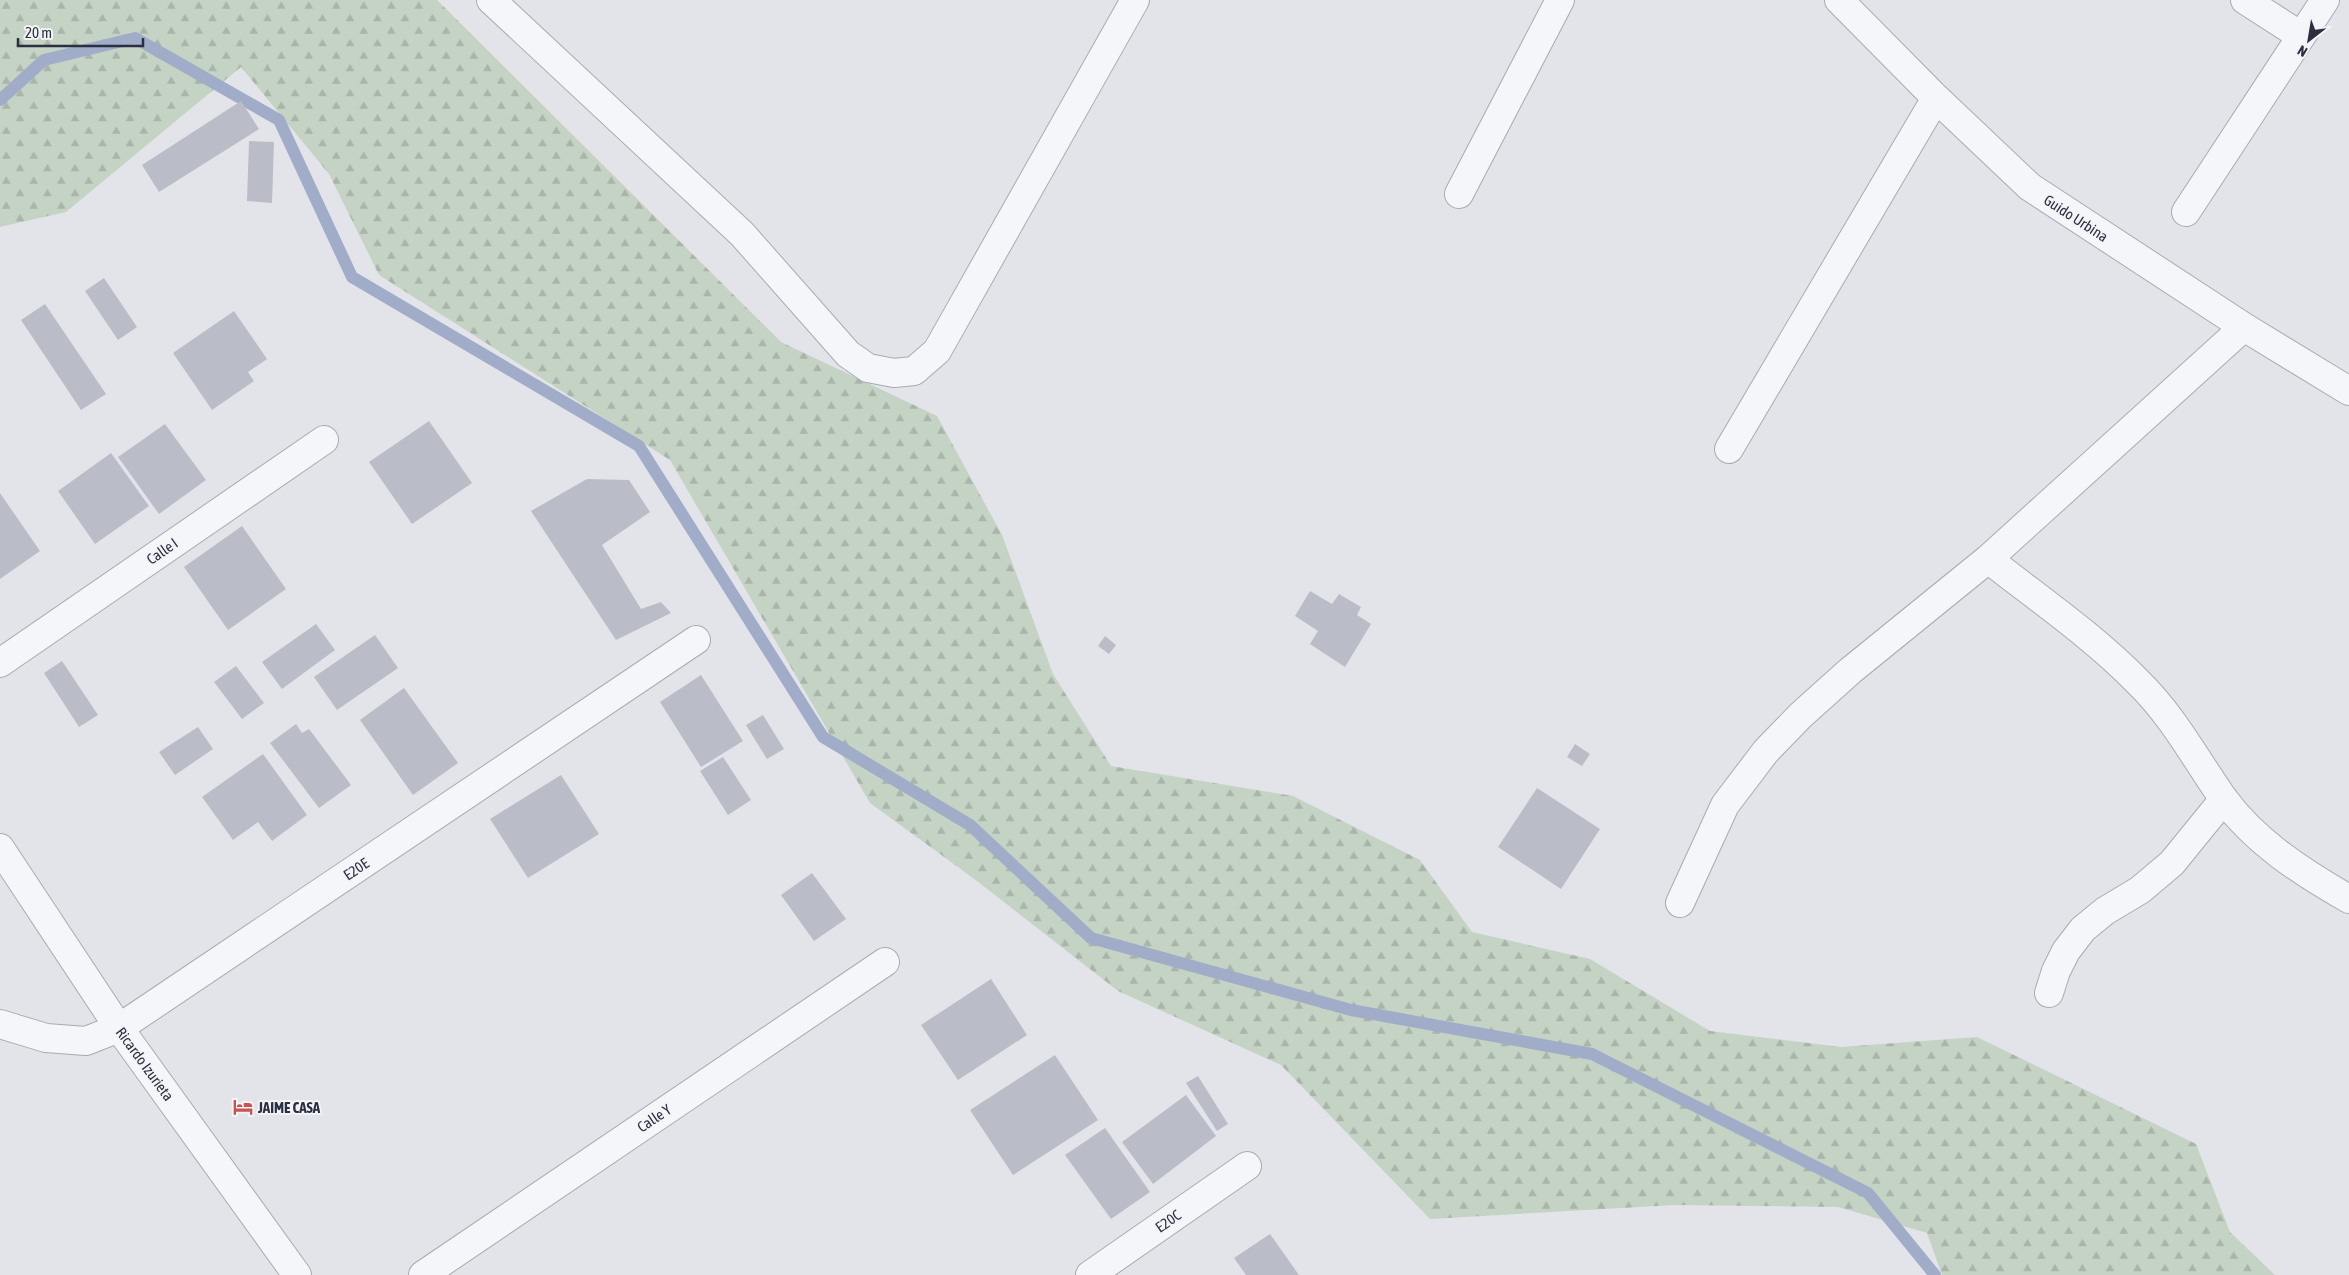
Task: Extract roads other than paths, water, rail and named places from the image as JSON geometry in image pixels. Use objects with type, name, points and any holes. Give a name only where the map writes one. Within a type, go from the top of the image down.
[{"type":"street","points":[[491,0],[742,234],[848,354],[868,368],[894,373],[914,371],[936,351],[1135,0]]},
{"type":"street","points":[[1459,194],[1560,0]]},
{"type":"street","name":"Guido Urbina","points":[[1839,0],[1936,98],[2030,188],[2244,327],[2348,388]]},
{"type":"street","points":[[2245,0],[2301,36]]},
{"type":"street","points":[[2186,212],[2325,0]]},
{"type":"street","points":[[1729,449],[1936,98]]},
{"type":"street","points":[[1680,903],[1725,805],[1766,750],[1801,715],[1850,672],[1988,559],[2244,327]]},
{"type":"street","name":"Calle I","points":[[0,663],[324,440]]},
{"type":"street","points":[[1988,559],[2094,642],[2138,682],[2181,731],[2224,799],[2261,839],[2308,876],[2349,899]]},
{"type":"street","name":"E20E","points":[[0,1024],[46,1038],[86,1040],[119,1028],[696,640]]},
{"type":"street","points":[[2048,993],[2066,951],[2083,929],[2105,911],[2140,890],[2172,863],[2224,799]]},
{"type":"street","name":"Ricardo Izurieta","points":[[0,848],[119,1028],[297,1275]]},
{"type":"street","name":"Calle Y","points":[[423,1275],[885,962]]},
{"type":"street","name":"E20C","points":[[1090,1275],[1246,1166]]},
{"type":"waterway","points":[[0,100],[44,60],[135,38],[279,120],[352,277],[639,446],[823,737],[970,825],[1091,938],[1351,1010],[1592,1054],[1868,1193],[1935,1275]]},
{"type":"place","name":"JAIME CASA","points":[[243,1107]]}]
